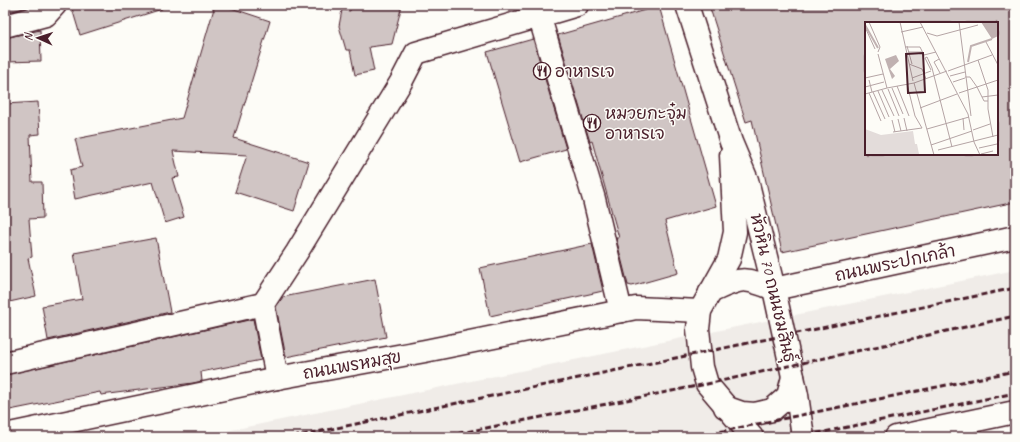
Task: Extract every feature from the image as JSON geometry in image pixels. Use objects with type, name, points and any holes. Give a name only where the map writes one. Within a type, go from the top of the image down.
[{"type":"street","points":[[5,26],[46,15],[55,5]]},
{"type":"street","points":[[277,378],[263,304],[297,252],[397,89],[416,53],[538,10],[577,5]]},
{"type":"street","name":"หัวหิน 70 ถนนชมสินธุ์","points":[[688,5],[730,142],[747,180],[794,377],[803,437]]},
{"type":"street","points":[[538,10],[594,199],[621,311]]},
{"type":"street","name":"หัวหิน 70 ถนนชมสินธุ์","points":[[730,142],[735,232],[729,259],[700,311],[698,329],[702,367],[707,384],[752,437]]},
{"type":"street","name":"ถนนพระปกเกล้า","points":[[774,290],[1015,237]]},
{"type":"street","points":[[710,292],[743,280],[751,280],[774,290]]},
{"type":"street","points":[[5,363],[263,304]]},
{"type":"street","name":"ถนนพรหมสุข","points":[[5,435],[277,378],[425,351],[636,308],[700,311]]},
{"type":"street","points":[[725,407],[742,413],[755,414],[772,410],[788,396],[794,377]]},
{"type":"street","points":[[896,437],[1015,412]]},
{"type":"shaded area","points":[[1015,270],[1015,409],[881,437],[197,437]]},
{"type":"building","points":[[5,5],[35,5],[5,13]]},
{"type":"building","points":[[71,5],[162,5],[162,9],[80,35]]},
{"type":"building","points":[[215,5],[222,5],[270,21],[234,138],[309,162],[294,211],[235,192],[247,155],[173,151],[179,177],[172,178],[184,217],[165,223],[153,182],[75,199],[70,170],[82,167],[75,139],[182,118]]},
{"type":"building","points":[[351,5],[402,5],[392,44],[369,47],[374,71],[355,75],[350,50],[346,50],[339,26],[342,10],[350,11]]},
{"type":"building","points":[[709,5],[1015,5],[1015,202],[782,252],[752,120],[746,122]]},
{"type":"building","points":[[659,6],[716,206],[665,221],[678,273],[632,286],[628,285],[616,238],[619,238],[592,141],[590,142],[558,35]]},
{"type":"building","points":[[40,30],[41,61],[5,62],[5,38]]},
{"type":"building","points":[[533,39],[566,149],[520,162],[487,52]]},
{"type":"building","points":[[38,102],[40,134],[30,135],[32,182],[42,182],[43,218],[29,219],[32,257],[28,258],[36,296],[5,303],[5,104]]},
{"type":"building","points":[[156,238],[170,312],[48,340],[42,306],[82,299],[74,253]]},
{"type":"building","points":[[592,244],[603,291],[490,316],[480,268]]},
{"type":"building","points":[[375,279],[386,337],[286,357],[276,307],[283,297]]},
{"type":"building","points":[[253,319],[261,360],[201,372],[202,381],[193,383],[101,395],[100,392],[5,411],[5,375]]},
{"type":"railway","points":[[293,437],[1015,288]]},
{"type":"railway","points":[[441,437],[707,384],[1015,316]]},
{"type":"railway","points":[[694,437],[1015,371]]},
{"type":"railway","points":[[799,437],[1015,393]]},
{"type":"place","name":"อาหารเจ","points":[[542,71]]},
{"type":"place","name":"หมวยกะจุ๋ม อาหารเจ","points":[[592,123]]}]
